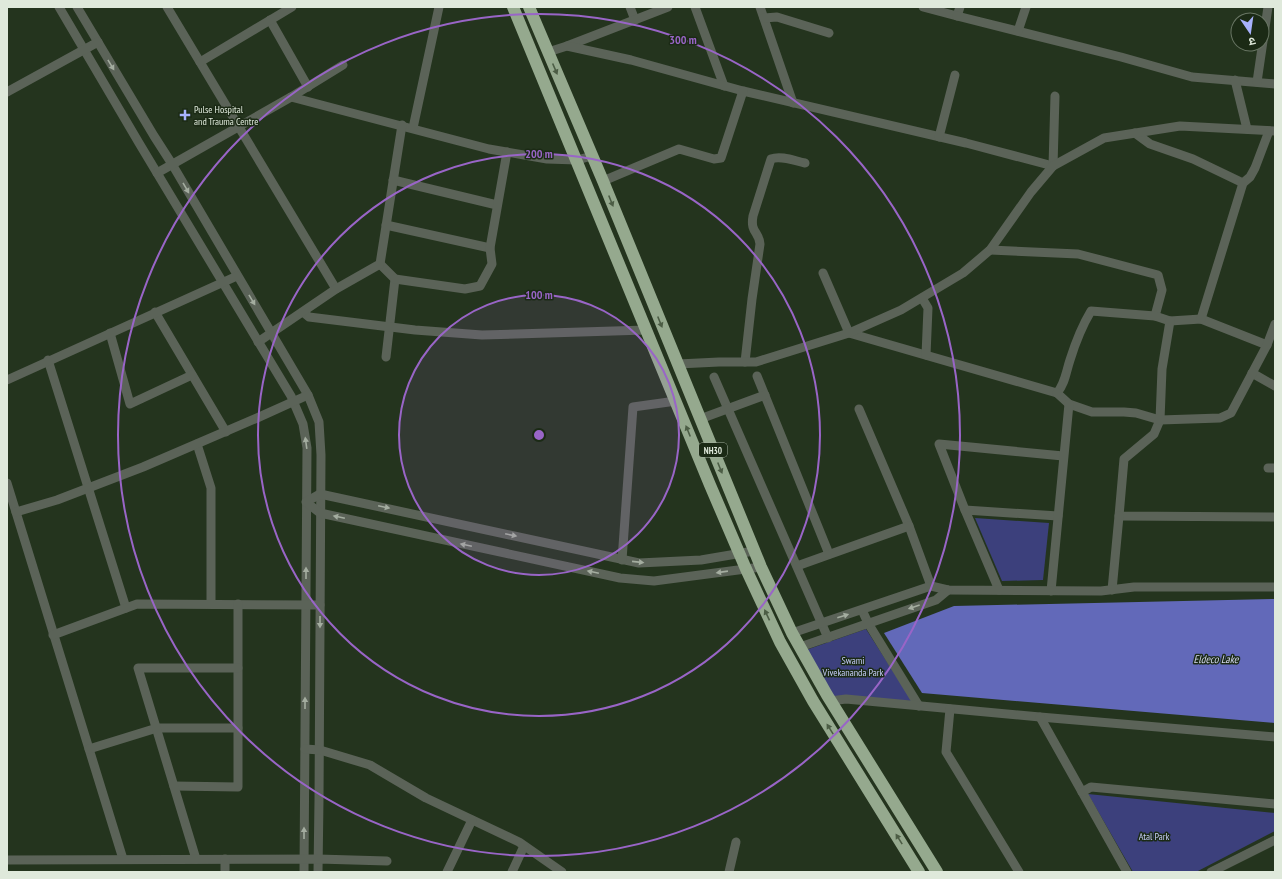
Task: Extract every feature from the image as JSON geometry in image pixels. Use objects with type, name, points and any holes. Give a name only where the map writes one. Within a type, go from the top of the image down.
[{"type":"highway","name":"NH30","points":[[513,7],[739,554],[780,642],[813,701],[919,872]]},
{"type":"highway","name":"NH30","points":[[529,7],[603,181],[761,567],[800,648],[830,701],[937,872]]},
{"type":"street","points":[[59,7],[258,342],[293,402],[303,424],[307,448],[304,872]]},
{"type":"street","points":[[77,7],[272,333],[308,395],[319,422],[321,455],[318,872]]},
{"type":"street","points":[[167,7],[336,290]]},
{"type":"street","points":[[200,62],[292,7]]},
{"type":"street","points":[[413,128],[439,7]]},
{"type":"street","points":[[630,7],[635,20]]},
{"type":"street","points":[[548,52],[668,7]]},
{"type":"street","points":[[695,7],[724,86]]},
{"type":"street","points":[[760,7],[793,103]]},
{"type":"street","points":[[923,7],[958,11],[1018,31],[1192,77],[1275,84]]},
{"type":"street","points":[[1018,31],[1026,7]]},
{"type":"street","points":[[1257,82],[1268,7]]},
{"type":"street","points":[[764,18],[777,17],[829,32]]},
{"type":"street","points":[[270,20],[308,87]]},
{"type":"street","points":[[7,92],[98,42]]},
{"type":"street","points":[[567,46],[631,60],[742,91],[939,137],[1053,166]]},
{"type":"street","points":[[157,173],[291,97],[343,65]]},
{"type":"street","points":[[939,137],[955,75]]},
{"type":"street","points":[[1235,80],[1247,129]]},
{"type":"street","points":[[603,181],[678,149],[714,159],[721,158],[742,91]]},
{"type":"street","points":[[1053,166],[1056,96]]},
{"type":"street","points":[[291,97],[489,149],[547,159],[577,160],[592,156]]},
{"type":"street","points":[[380,264],[402,125]]},
{"type":"street","points":[[678,364],[756,362],[849,333],[901,310],[963,273],[990,250],[1031,192],[1053,166],[1104,138],[1180,126],[1272,131],[1250,177],[1243,183],[1201,319]]},
{"type":"street","points":[[1135,133],[1150,144],[1193,159],[1243,183]]},
{"type":"street","points":[[380,264],[395,279],[465,289],[480,286],[492,264],[490,248],[507,152]]},
{"type":"street","points":[[745,362],[760,244],[760,239],[752,229],[752,216],[771,159],[775,157],[805,163]]},
{"type":"street","points":[[393,180],[497,205]]},
{"type":"street","points":[[386,225],[490,248]]},
{"type":"street","points":[[990,250],[1078,254],[1158,275],[1162,290],[1156,316]]},
{"type":"street","points":[[258,342],[336,290],[380,264]]},
{"type":"street","points":[[823,273],[849,333]]},
{"type":"street","points":[[7,380],[48,360],[237,276]]},
{"type":"street","points":[[386,357],[395,279]]},
{"type":"street","points":[[922,298],[928,308],[926,355]]},
{"type":"street","points":[[1057,393],[1062,387],[1070,359],[1085,321],[1091,311],[1156,316],[1170,321],[1201,319],[1267,345]]},
{"type":"street","points":[[155,312],[226,432]]},
{"type":"street","points":[[303,312],[310,317],[482,336],[646,330]]},
{"type":"street","points":[[1112,590],[1124,459],[1154,434],[1160,420],[1162,369],[1170,321]]},
{"type":"street","points":[[849,333],[1057,393],[1069,404],[1092,412],[1136,413],[1160,420],[1220,418],[1231,413],[1267,345],[1275,324]]},
{"type":"street","points":[[110,333],[130,404],[192,375]]},
{"type":"street","points":[[48,360],[126,608]]},
{"type":"street","points":[[1252,373],[1275,386]]},
{"type":"street","points":[[757,376],[829,554]]},
{"type":"street","points":[[714,377],[828,638]]},
{"type":"street","points":[[16,512],[57,500],[143,467],[308,395]]},
{"type":"street","points":[[700,419],[765,395]]},
{"type":"street","points":[[622,560],[633,407],[676,401]]},
{"type":"street","points":[[1051,591],[1069,404]]},
{"type":"street","points":[[859,408],[909,526],[932,586]]},
{"type":"street","points":[[196,444],[211,488],[211,604]]},
{"type":"street","points":[[999,590],[964,510],[939,444],[1064,456]]},
{"type":"street","points":[[7,483],[123,859]]},
{"type":"street","points":[[306,502],[320,494],[639,563],[701,560],[754,551]]},
{"type":"street","points":[[306,502],[320,513],[620,578],[654,581],[761,567]]},
{"type":"street","points":[[964,510],[1058,516]]},
{"type":"street","points":[[1119,516],[1275,518]]},
{"type":"street","points":[[797,566],[909,526]]},
{"type":"street","points":[[792,632],[932,586],[948,590],[1051,591],[1101,591],[1134,587],[1275,588]]},
{"type":"street","points":[[800,648],[936,600],[948,590]]},
{"type":"street","points":[[53,634],[137,604],[320,605]]},
{"type":"street","points":[[174,786],[238,787],[238,604]]},
{"type":"street","points":[[862,610],[868,623],[919,706]]},
{"type":"street","points":[[196,859],[138,668],[238,668]]},
{"type":"street","points":[[830,701],[846,699],[1275,737]]},
{"type":"street","points":[[950,709],[946,752],[1019,872]]},
{"type":"street","points":[[1040,717],[1127,872]]},
{"type":"street","points":[[89,749],[157,728],[238,728]]},
{"type":"street","points":[[305,749],[320,750],[370,765],[426,798],[524,846],[562,872]]},
{"type":"street","points":[[1082,792],[1091,787],[1275,804]]},
{"type":"street","points":[[447,872],[472,820]]},
{"type":"street","points":[[1211,872],[1275,840]]},
{"type":"street","points":[[729,872],[736,842]]},
{"type":"street","points":[[512,872],[524,846]]},
{"type":"street","points":[[225,859],[225,872]]},
{"type":"street","points":[[7,860],[318,859],[387,861]]},
{"type":"green space","points":[[975,518],[1049,523],[1043,580],[1002,581]]},
{"type":"green space","name":"Swami Vivekananda Park","points":[[866,629],[912,701],[832,696],[806,650]]},
{"type":"green space","name":"Atal Park","points":[[1088,794],[1275,813],[1275,831],[1196,872],[1133,872]]},
{"type":"water","name":"Eldeco Lake","points":[[1275,599],[1275,723],[922,693],[884,633],[954,606]]},
{"type":"place","name":"Pulse Hospital and Trauma Centre","points":[[185,115]]}]
